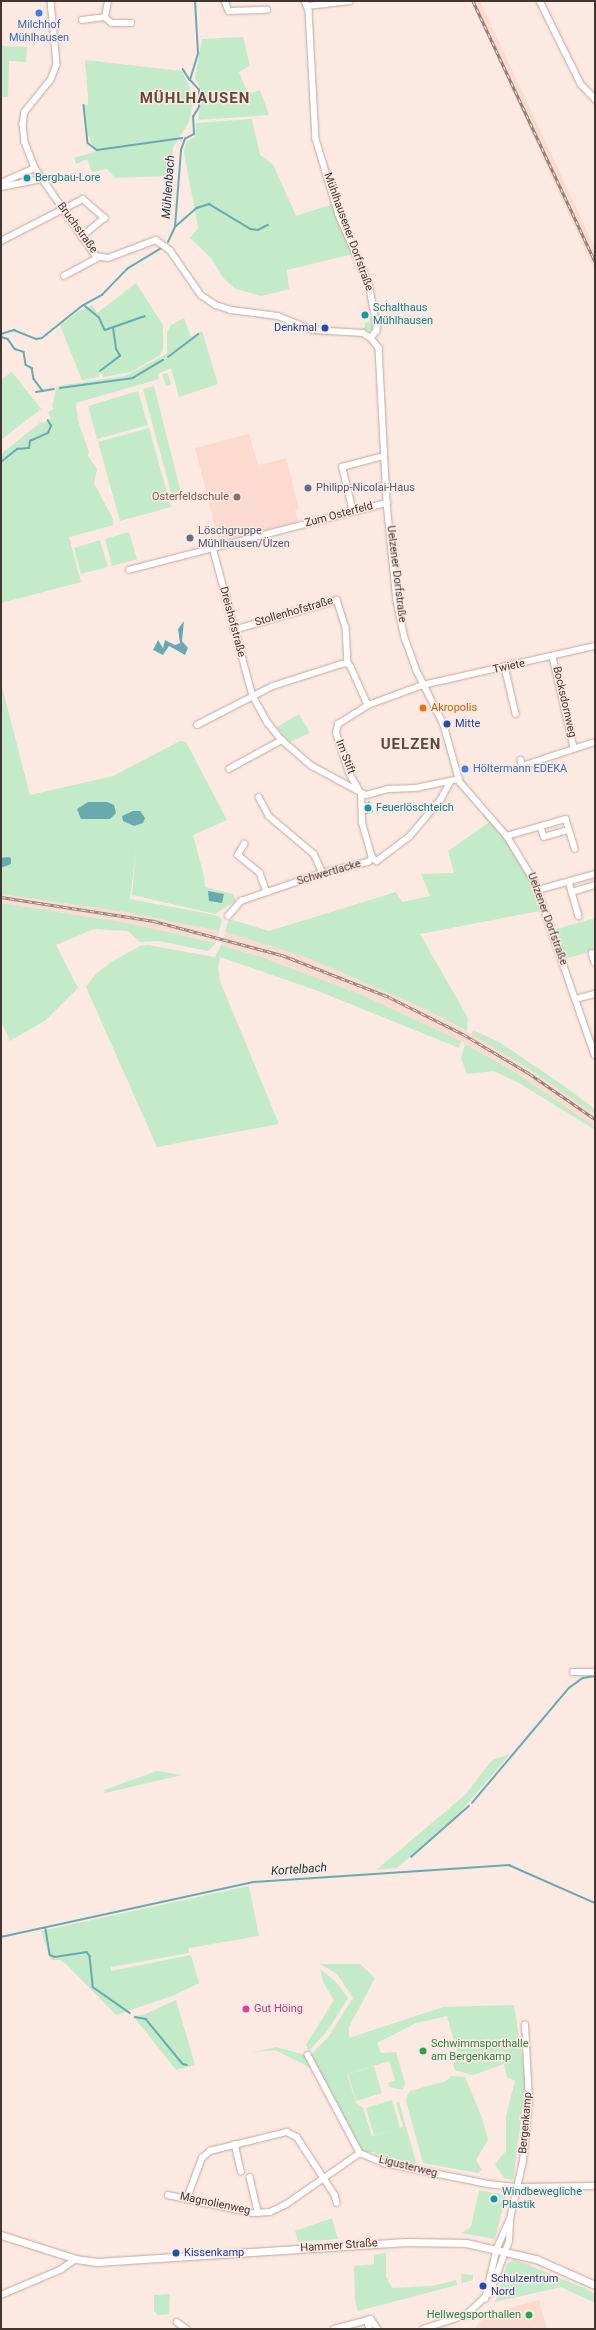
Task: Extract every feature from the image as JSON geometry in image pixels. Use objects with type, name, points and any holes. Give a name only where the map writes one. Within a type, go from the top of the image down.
[{"type":"main road","name":"Hammer Straße","points":[[1,2235],[76,2259],[118,2261],[416,2241],[466,2243],[506,2250],[562,2269],[595,2285]]},
{"type":"street","name":"Bruchstraße","points":[[51,1],[57,65],[51,80],[28,105],[23,124],[26,148],[42,180],[82,237],[99,258],[108,258],[156,240],[170,250],[201,295],[216,305],[231,310],[278,316],[313,330],[358,331],[371,338]]},
{"type":"street","points":[[108,1],[106,17],[112,24],[131,22]]},
{"type":"street","points":[[225,1],[229,11],[267,10]]},
{"type":"street","points":[[306,4],[350,1]]},
{"type":"street","points":[[540,1],[581,84],[595,98]]},
{"type":"street","name":"Mühlhausener Dorfstraße","points":[[306,4],[316,139],[340,216],[369,284],[377,326],[377,331],[371,338]]},
{"type":"street","points":[[82,20],[106,17]]},
{"type":"street","points":[[1,183],[35,168]]},
{"type":"street","points":[[1,187],[42,180]]},
{"type":"street","points":[[1,242],[83,199],[105,218],[82,237]]},
{"type":"street","points":[[64,276],[99,258]]},
{"type":"street","name":"Uelzener Dorfstraße","points":[[371,338],[381,354],[387,503],[400,616],[410,655],[423,685],[444,725],[459,779],[507,836],[527,865],[538,890],[595,1055]]},
{"type":"street","points":[[353,512],[342,467],[384,456]]},
{"type":"street","name":"Zum Osterfeld","points":[[129,570],[387,503]]},
{"type":"street","name":"Dreishofstraße","points":[[213,548],[253,696],[268,723],[282,740],[312,766],[362,794]]},
{"type":"street","name":"Stollenhofstraße","points":[[234,630],[337,600],[346,627],[348,663],[358,681],[368,705]]},
{"type":"street","name":"Twiete","points":[[423,685],[553,657],[595,646]]},
{"type":"street","name":"Bocksdornweg","points":[[553,657],[574,747]]},
{"type":"street","points":[[197,725],[253,696],[294,679],[348,663]]},
{"type":"street","points":[[505,667],[516,714]]},
{"type":"street","name":"Im Stift","points":[[362,794],[349,772],[336,727],[368,705],[423,685]]},
{"type":"street","points":[[229,769],[282,740]]},
{"type":"street","points":[[522,765],[574,747],[592,743]]},
{"type":"street","points":[[372,858],[362,822],[362,794],[371,795],[388,789],[416,788],[459,779]]},
{"type":"street","name":"Schwertlacke","points":[[228,916],[241,901],[322,874],[368,862],[372,858],[377,861],[410,836],[441,799],[450,782]]},
{"type":"street","points":[[259,797],[269,816],[314,854],[322,874]]},
{"type":"street","points":[[507,836],[566,819],[575,849]]},
{"type":"street","points":[[541,827],[544,837],[570,830]]},
{"type":"street","points":[[245,844],[238,855],[260,873],[267,892]]},
{"type":"street","points":[[538,890],[595,874]]},
{"type":"street","points":[[569,882],[579,916]]},
{"type":"street","points":[[572,892],[595,885]]},
{"type":"street","points":[[592,953],[595,963]]},
{"type":"street","points":[[576,999],[595,994]]},
{"type":"street","points":[[573,1672],[595,1672]]},
{"type":"street","name":"Bergenkamp","points":[[423,2329],[466,2315],[495,2287],[506,2250],[510,2219],[518,2187],[529,2101],[525,2025]]},
{"type":"street","points":[[308,2055],[360,2153]]},
{"type":"street","points":[[187,2198],[205,2154],[235,2144],[282,2132],[292,2134],[336,2195],[338,2203]]},
{"type":"street","points":[[235,2144],[241,2171]]},
{"type":"street","name":"Ligusterweg","points":[[360,2153],[412,2169],[488,2184],[518,2187],[595,2186]]},
{"type":"street","name":"Magnolienweg","points":[[168,2195],[258,2213],[277,2209],[360,2153]]},
{"type":"street","points":[[250,2177],[258,2213]]},
{"type":"street","name":"Bergenkamp","points":[[485,2298],[497,2248],[510,2219]]},
{"type":"street","points":[[1,2295],[60,2270],[76,2259]]},
{"type":"street","points":[[334,2329],[373,2319],[378,2329]]},
{"type":"street","points":[[364,2321],[370,2329]]},
{"type":"street","points":[[178,2322],[187,2329]]},
{"type":"shaded area","points":[[471,1],[480,1],[595,248],[595,272]]},
{"type":"shaded area","name":"Osterfeldschule","points":[[249,434],[258,465],[286,458],[299,509],[295,511],[298,522],[219,542],[195,448]]},
{"type":"shaded area","points":[[1,894],[125,912],[219,931],[216,943],[128,923],[1,903]]},
{"type":"shaded area","points":[[225,932],[308,958],[425,1009],[488,1043],[581,1104],[595,1114],[595,1126],[510,1069],[461,1041],[360,994],[263,957],[221,945]]},
{"type":"shaded area","points":[[539,2300],[547,2329],[474,2329],[487,2314]]},
{"type":"green space","points":[[243,37],[250,66],[239,72],[248,94],[260,90],[269,115],[198,120],[202,92],[195,78],[202,39]]},
{"type":"green space","points":[[1,46],[27,47],[26,62],[9,61],[8,97],[1,97]]},
{"type":"green space","points":[[85,60],[182,71],[191,90],[193,103],[189,122],[173,148],[170,176],[115,178],[107,169],[92,172],[87,159],[76,164],[74,158],[95,152],[87,132],[85,105],[88,104],[88,96]]},
{"type":"green space","points":[[252,119],[260,155],[273,164],[296,216],[333,204],[353,254],[287,270],[289,289],[261,296],[236,289],[223,278],[211,258],[190,238],[198,228],[184,152],[186,142],[195,137],[196,123]]},
{"type":"green space","points":[[136,283],[163,325],[163,350],[160,355],[131,372],[103,377],[102,373],[99,374],[99,377],[82,380],[60,325],[79,311],[93,305],[97,313]]},
{"type":"green space","points":[[184,318],[191,337],[202,331],[218,384],[179,397],[171,368],[158,374],[159,379],[76,403],[78,421],[89,452],[88,456],[97,469],[94,483],[113,519],[114,525],[69,537],[81,582],[1,603],[1,454],[41,422],[44,423],[51,418],[48,412],[54,409],[52,406],[57,386],[125,376],[165,355],[167,353],[167,332],[171,325]]},
{"type":"green space","points":[[374,321],[373,331],[361,330],[365,327],[365,323]]},
{"type":"green space","points":[[12,372],[41,409],[1,440],[1,380]]},
{"type":"green space","points":[[168,373],[171,384],[166,386],[162,374]]},
{"type":"green space","points":[[154,386],[182,497],[173,500],[143,389]]},
{"type":"green space","points":[[138,391],[148,425],[97,439],[88,406]]},
{"type":"green space","points":[[149,428],[171,507],[120,521],[98,442]]},
{"type":"green space","points":[[129,532],[137,559],[112,566],[105,539]]},
{"type":"green space","points":[[100,540],[108,567],[81,574],[74,548]]},
{"type":"green space","points":[[1,683],[30,795],[113,776],[180,741],[186,742],[227,820],[193,835],[204,876],[205,887],[233,894],[236,901],[215,914],[132,895],[136,850],[130,899],[215,915],[222,919],[219,931],[125,912],[1,894],[1,868],[5,867],[1,858]]},
{"type":"green space","points":[[299,714],[310,733],[289,742],[277,727]]},
{"type":"green space","points":[[487,811],[518,850],[545,910],[420,934],[468,1018],[467,1031],[425,1009],[308,958],[225,932],[229,919],[269,931],[396,892],[402,902],[430,896],[421,874],[454,873],[448,851],[488,823],[481,813]]},
{"type":"green space","points":[[1,903],[128,923],[216,943],[208,951],[159,941],[140,942],[128,931],[94,929],[56,945],[78,988],[46,1020],[10,1041],[1,1021]]},
{"type":"green space","points":[[595,918],[595,950],[565,959],[556,929]]},
{"type":"green space","points":[[148,945],[215,957],[221,945],[262,957],[360,994],[461,1041],[459,1048],[318,991],[220,957],[218,967],[220,981],[279,1124],[157,1147],[86,987],[96,974],[111,962],[140,946]]},
{"type":"green space","points":[[473,1030],[501,1043],[564,1086],[595,1109],[595,1114],[529,1069],[471,1034]]},
{"type":"green space","points":[[465,1044],[510,1069],[593,1125],[595,1130],[519,1083],[494,1071],[467,1074],[461,1058]]},
{"type":"green space","points":[[510,1754],[456,1817],[397,1868],[376,1870],[465,1795],[492,1760]]},
{"type":"green space","points":[[157,1771],[182,1775],[105,1793],[104,1790]]},
{"type":"green space","points":[[249,1886],[259,1936],[189,1948],[189,1953],[111,1967],[111,1971],[191,1955],[199,1983],[175,1995],[116,2015],[67,1965],[60,1960],[51,1960],[41,1931]]},
{"type":"green space","points":[[320,1964],[360,1964],[375,1978],[349,2027],[349,2038],[443,2007],[514,2005],[526,2081],[513,2180],[504,2178],[495,2164],[506,2151],[506,2116],[515,2081],[507,2077],[504,2064],[473,2075],[455,2070],[453,2064],[459,2059],[447,2016],[416,2023],[377,2043],[381,2053],[396,2052],[405,2083],[403,2090],[390,2087],[388,2083],[395,2080],[389,2061],[347,2074],[356,2103],[363,2108],[372,2136],[399,2128],[374,2135],[366,2108],[392,2100],[400,2128],[403,2127],[396,2102],[399,2102],[417,2165],[414,2167],[390,2162],[373,2152],[361,2152],[311,2055],[329,2036],[353,1998],[337,1974]]},
{"type":"green space","points":[[320,1969],[335,1981],[348,1998],[328,2030],[309,2051],[306,2045],[334,2000],[323,1982]]},
{"type":"green space","points":[[176,2000],[195,2065],[176,2070],[133,2016],[145,2014]]},
{"type":"green space","points":[[276,2047],[305,2055],[313,2069],[275,2050],[252,2053]]},
{"type":"green space","points":[[374,2066],[382,2093],[356,2101],[348,2074]]},
{"type":"green space","points":[[451,2076],[465,2077],[482,2118],[488,2140],[476,2160],[482,2170],[478,2173],[423,2163],[406,2101],[407,2096],[410,2091],[446,2081]]},
{"type":"green space","points":[[479,2190],[506,2195],[495,2239],[461,2233],[471,2227]]},
{"type":"green space","points":[[332,2218],[338,2239],[298,2242],[295,2231]]},
{"type":"green space","points":[[386,2253],[386,2277],[392,2288],[432,2286],[456,2280],[457,2285],[358,2311],[355,2301],[354,2266],[374,2264],[374,2255]]},
{"type":"green space","points":[[514,2259],[584,2288],[595,2294],[595,2303],[561,2287],[495,2302],[507,2264]]},
{"type":"green space","points":[[461,2274],[473,2275],[473,2280],[462,2283]]},
{"type":"green space","points":[[170,2294],[169,2314],[158,2315],[154,2311],[154,2295]]},
{"type":"water","points":[[184,621],[182,641],[188,648],[185,655],[169,646],[163,655],[153,650],[158,640],[163,648],[165,640],[175,645],[180,643],[178,629]]},
{"type":"water","points":[[369,801],[373,812],[364,815],[365,804]]},
{"type":"water","points":[[88,802],[107,802],[114,805],[116,813],[110,819],[81,819],[77,809]]},
{"type":"water","points":[[133,811],[140,811],[145,818],[143,823],[134,826],[123,821],[122,816]]},
{"type":"water","points":[[1,858],[11,858],[11,864],[1,868]]},
{"type":"water","points":[[208,891],[224,894],[222,903],[209,901]]},
{"type":"waterway","name":"Mühlenbach","points":[[168,242],[175,227],[181,150],[185,139],[194,134],[193,117],[199,107],[199,90],[190,80],[198,53],[195,1]]},
{"type":"waterway","points":[[183,69],[190,80]]},
{"type":"waterway","points":[[84,105],[88,143],[97,150],[182,138]]},
{"type":"waterway","points":[[176,226],[197,208],[209,204],[251,229],[258,230],[268,225]]},
{"type":"waterway","name":"Mühlenbach","points":[[1,334],[14,330],[36,339],[42,338],[82,306],[102,295],[127,269],[163,247]]},
{"type":"waterway","points":[[84,305],[99,317],[105,330],[145,316]]},
{"type":"waterway","points":[[100,371],[120,356],[116,349],[113,328]]},
{"type":"waterway","points":[[168,357],[198,334]]},
{"type":"waterway","points":[[1,337],[8,339],[15,349],[24,352],[26,365],[32,368],[34,379],[43,391]]},
{"type":"waterway","points":[[60,388],[133,378],[163,360]]},
{"type":"waterway","points":[[36,392],[54,389]]},
{"type":"waterway","points":[[1,462],[17,449],[29,448],[30,441],[48,433],[51,426],[48,421]]},
{"type":"waterway","points":[[472,1803],[569,1688],[583,1678],[595,1676]]},
{"type":"waterway","points":[[411,1857],[469,1806]]},
{"type":"waterway","name":"Kortelbach","points":[[1,1937],[253,1882],[509,1865],[595,1903]]},
{"type":"waterway","points":[[46,1929],[50,1955],[55,1957],[87,1952],[90,1956],[93,1987],[130,2013]]},
{"type":"waterway","points":[[135,2017],[146,2019],[183,2064],[187,2065]]},
{"type":"railway","points":[[473,1],[595,262]]},
{"type":"railway","points":[[1,897],[154,921],[282,955],[389,997],[463,1034],[530,1074],[595,1119]]},
{"type":"place","name":"Milchhof Mühlhausen","points":[[39,13]]},
{"type":"place","name":"Bergbau-Lore","points":[[27,178]]},
{"type":"place","name":"Schalthaus Mühlhausen","points":[[365,315]]},
{"type":"place","name":"Denkmal","points":[[325,328]]},
{"type":"place","name":"Philipp-Nicolai-Haus","points":[[308,488]]},
{"type":"place","name":"Osterfeldschule","points":[[237,497]]},
{"type":"place","name":"Löschgruppe Mühlhausen/Ülzen","points":[[190,538]]},
{"type":"place","name":"Akropolis","points":[[423,708]]},
{"type":"place","name":"Mitte","points":[[447,724]]},
{"type":"place","name":"Höltermann EDEKA","points":[[465,769]]},
{"type":"place","name":"Feuerlöschteich","points":[[368,808]]},
{"type":"place","name":"Gut Höing","points":[[246,2009]]},
{"type":"place","name":"Schwimmsporthalle am Bergenkamp","points":[[423,2051]]},
{"type":"place","name":"Windbewegliche Plastik","points":[[494,2199]]},
{"type":"place","name":"Kissenkamp","points":[[176,2253]]},
{"type":"place","name":"Schulzentrum Nord","points":[[483,2286]]},
{"type":"place","name":"Hellwegsporthallen","points":[[529,2315]]},
{"type":"district","name":"MÜHLHAUSEN","points":[[195,99]]},
{"type":"district","name":"UELZEN","points":[[411,745]]}]
